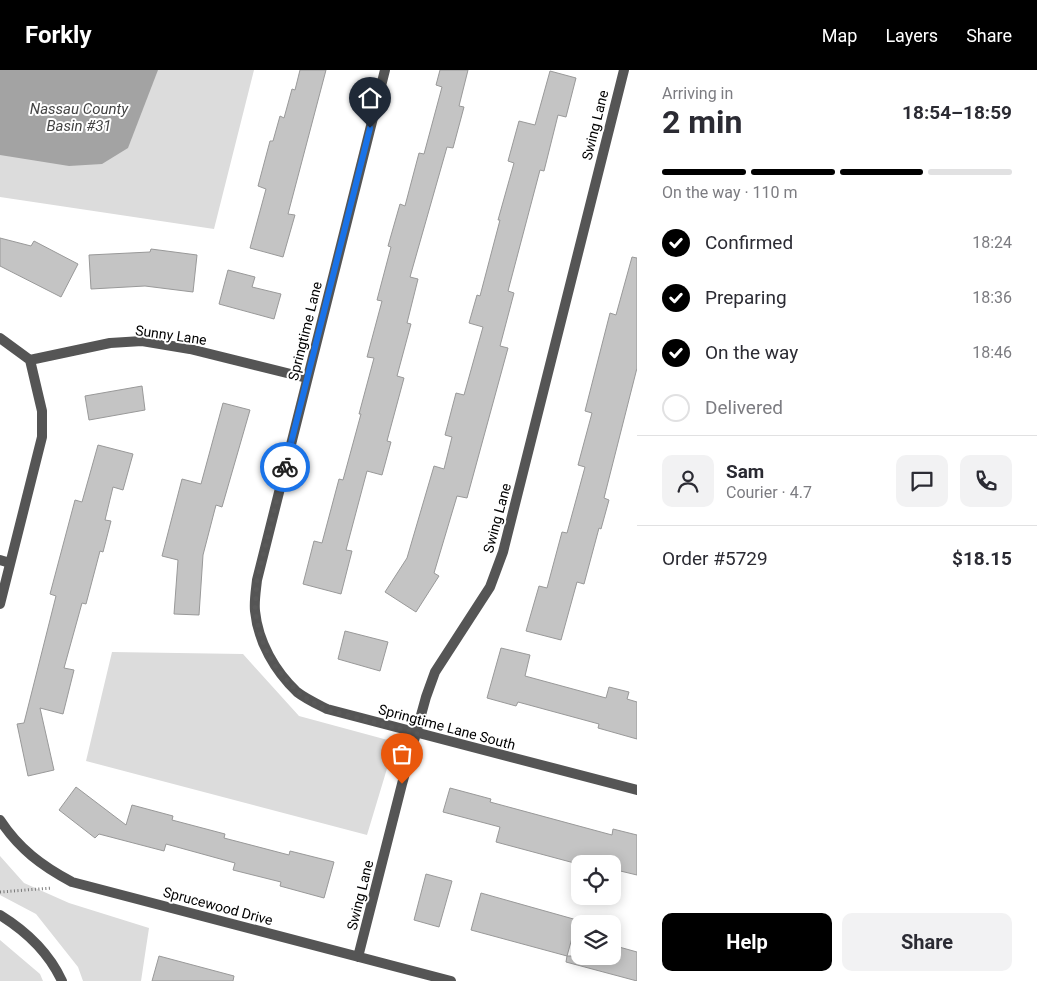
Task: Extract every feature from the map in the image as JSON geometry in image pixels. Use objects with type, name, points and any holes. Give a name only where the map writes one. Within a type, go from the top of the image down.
[{"type":"street","name":"Springtime Lane","points":[[270,656],[259,631],[255,611],[257,580],[384,70]]},
{"type":"street","name":"Swing Lane","points":[[358,957],[426,696],[436,672],[490,587],[503,552],[624,70]]},
{"type":"street","points":[[0,338],[30,360],[42,411],[42,437],[5,562],[0,604]]},
{"type":"street","name":"Sunny Lane","points":[[30,360],[110,343],[142,341],[190,349],[307,378]]},
{"type":"street","name":"Springtime Lane South","points":[[270,656],[277,669],[298,692],[327,710],[637,790]]},
{"type":"street","name":"Sprucewood Drive","points":[[0,820],[12,837],[46,868],[72,882],[451,981]]},
{"type":"street","points":[[0,915],[17,926],[44,952],[62,981]]},
{"type":"path","points":[[0,892],[55,887]]},
{"type":"shaded area","points":[[0,70],[254,70],[214,229],[0,197]]},
{"type":"shaded area","points":[[112,652],[243,654],[299,716],[395,742],[367,835],[86,761]]},
{"type":"shaded area","points":[[0,856],[24,883],[69,903],[149,928],[141,981],[83,981],[78,967],[36,914],[0,895]]},
{"type":"shaded area","points":[[0,940],[40,974],[43,981],[0,981]]},
{"type":"water","name":"Nassau County Basin #31","points":[[0,70],[158,70],[128,148],[102,164],[69,166],[0,155]]},
{"type":"building","points":[[300,70],[326,70],[288,214],[295,215],[283,257],[250,248],[266,189],[258,186],[270,141],[273,141],[280,116],[284,118],[292,89],[295,90]]},
{"type":"building","points":[[440,70],[468,70],[459,106],[464,107],[453,148],[447,147],[410,277],[418,279],[407,323],[411,324],[397,376],[404,378],[387,441],[391,442],[382,475],[367,471],[346,550],[352,551],[341,594],[303,584],[314,541],[322,543],[339,479],[343,480],[361,414],[359,414],[374,358],[367,357],[382,301],[377,300],[391,247],[388,246],[400,204],[405,206],[419,153],[424,154],[442,87],[436,85]]},
{"type":"building","points":[[550,71],[576,78],[566,117],[558,115],[544,171],[540,170],[508,291],[514,293],[500,346],[508,348],[467,498],[457,496],[434,573],[439,576],[416,612],[385,592],[407,558],[434,466],[444,469],[452,437],[445,435],[456,393],[464,395],[483,327],[469,323],[477,295],[480,296],[514,163],[508,161],[519,121],[535,125]]},
{"type":"building","points":[[0,238],[31,246],[34,241],[78,264],[61,297],[0,266]]},
{"type":"building","points":[[151,249],[197,255],[193,292],[145,286],[91,289],[89,255],[150,252]]},
{"type":"building","points":[[632,257],[637,258],[637,368],[604,498],[609,500],[601,529],[599,528],[584,584],[577,582],[561,640],[526,631],[539,586],[547,588],[562,532],[567,533],[585,467],[578,465],[592,413],[585,411],[610,313],[616,315]]},
{"type":"building","points":[[228,270],[255,277],[252,287],[281,294],[274,319],[219,304]]},
{"type":"building","points":[[142,386],[145,410],[89,420],[85,396]]},
{"type":"building","points":[[223,403],[250,410],[222,507],[216,505],[203,555],[199,615],[174,614],[178,560],[162,556],[182,479],[201,484]]},
{"type":"building","points":[[98,445],[133,454],[123,490],[113,487],[105,520],[111,521],[103,552],[100,551],[86,604],[82,603],[64,668],[74,670],[63,714],[40,708],[54,770],[28,776],[17,724],[24,723],[56,596],[50,594],[75,500],[82,502]]},
{"type":"building","points":[[345,631],[388,642],[380,671],[338,659]]},
{"type":"building","points":[[501,648],[530,655],[525,676],[606,698],[609,687],[629,692],[627,699],[637,702],[637,739],[598,728],[599,724],[518,702],[516,706],[487,698]]},
{"type":"building","points":[[76,787],[126,825],[132,805],[173,816],[172,820],[225,834],[224,838],[289,855],[290,851],[334,862],[324,898],[280,886],[281,882],[233,870],[235,863],[166,844],[164,851],[99,834],[95,838],[59,810]]},
{"type":"building","points":[[450,788],[491,799],[490,802],[612,835],[613,829],[637,835],[637,875],[621,871],[621,855],[571,855],[571,862],[496,842],[500,827],[443,812]]},
{"type":"building","points":[[426,874],[452,881],[439,927],[414,920]]},
{"type":"building","points":[[481,893],[571,918],[571,942],[567,956],[471,930]]},
{"type":"building","points":[[621,948],[637,952],[637,981],[577,965],[621,965]]},
{"type":"building","points":[[159,956],[234,976],[233,981],[152,981]]},
{"type":"building","points":[[567,956],[571,956],[571,963],[566,962]]},
{"type":"way so far","points":[[285,467],[257,580],[255,611],[265,648],[277,669],[298,692],[309,700],[327,710],[417,733],[402,784]]},
{"type":"route","points":[[285,467],[370,128]]}]
